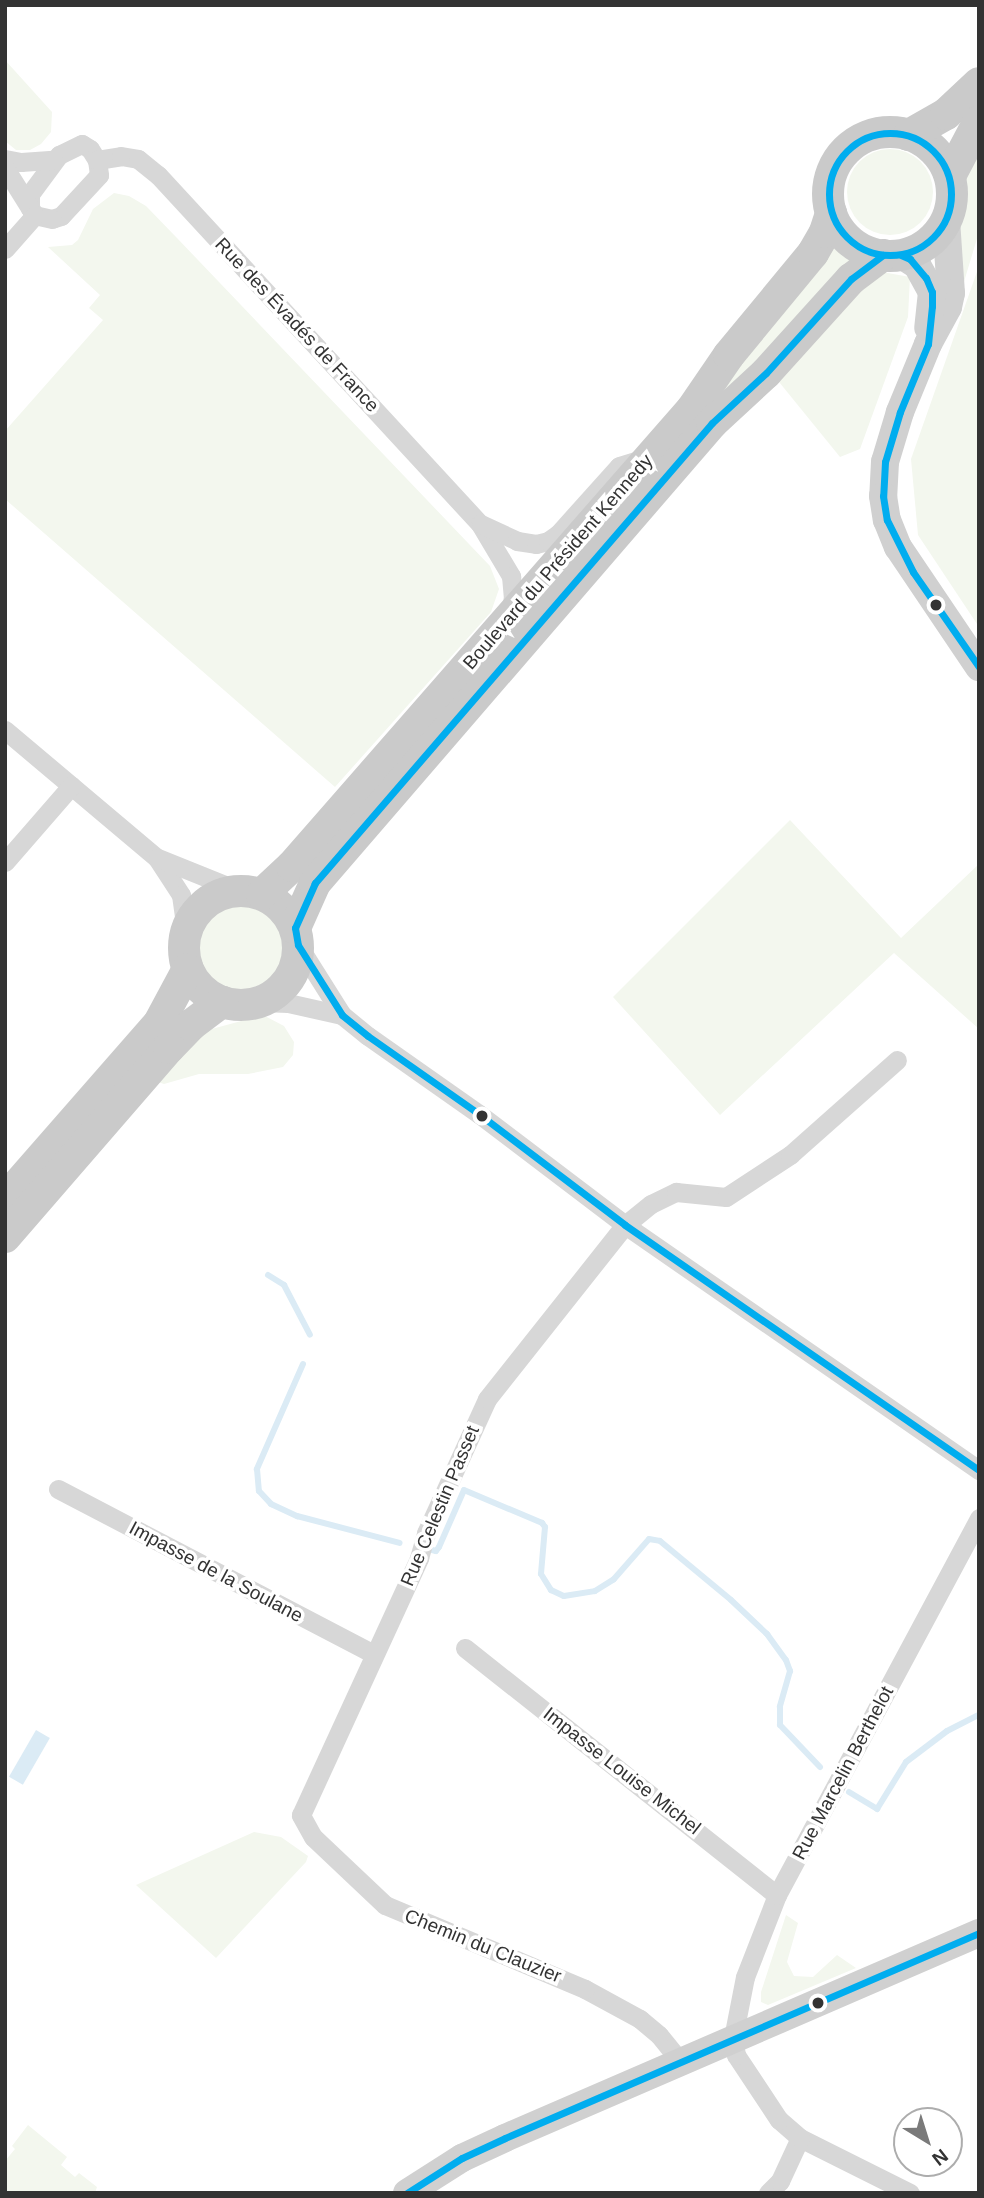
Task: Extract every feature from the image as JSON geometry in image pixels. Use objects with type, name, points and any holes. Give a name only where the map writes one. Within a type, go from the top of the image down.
[{"type":"main road","points":[[909,135],[946,114],[979,83]]},
{"type":"main road","points":[[950,176],[979,121]]},
{"type":"main road","points":[[889,132],[909,135],[927,144],[941,158],[950,176],[952,196],[946,220],[924,246],[892,255],[856,246],[842,233],[831,213],[830,178],[838,160],[852,145],[870,135],[889,132]]},
{"type":"main road","name":"Boulevard du Président Kennedy","points":[[248,892],[301,856],[651,457],[698,401],[762,312],[813,253],[825,232],[831,213]]},
{"type":"main road","name":"Boulevard du Président Kennedy","points":[[297,937],[315,883],[712,423],[766,373],[851,279],[892,255]]},
{"type":"main road","points":[[248,892],[282,908],[297,937],[296,962],[289,978],[277,992],[260,1002],[241,1005],[222,1002],[196,983],[188,969],[184,951],[186,932],[194,915],[213,897],[248,892]]},
{"type":"main road","points":[[5,1199],[159,1023],[188,969]]},
{"type":"main road","points":[[5,1237],[169,1048],[191,1025],[222,1002]]},
{"type":"street","points":[[5,159],[21,162],[53,160],[82,144],[90,149],[97,160],[99,174],[61,216],[52,219],[32,212],[5,168]]},
{"type":"street","name":"Rue des Évadés de France","points":[[97,160],[121,156],[138,159],[158,175],[480,524],[511,576],[513,598],[509,618]]},
{"type":"street","points":[[5,249],[32,212],[30,194],[53,160]]},
{"type":"street","points":[[946,220],[951,293],[939,327],[928,344],[900,412],[885,462],[883,496],[887,520],[898,547],[979,667]]},
{"type":"street","points":[[892,255],[917,265],[932,292],[928,344]]},
{"type":"street","name":"Rue des Évadés de France","points":[[480,524],[517,541],[548,541],[558,534],[620,466],[651,457]]},
{"type":"street","points":[[5,730],[157,858],[181,895],[186,932]]},
{"type":"street","points":[[5,862],[71,786]]},
{"type":"street","points":[[157,858],[248,892]]},
{"type":"street","points":[[297,937],[342,1015],[625,1225],[979,1470]]},
{"type":"street","points":[[260,1002],[288,1003],[342,1015]]},
{"type":"street","name":"Rue Celestin Passet","points":[[301,1815],[487,1399],[625,1225],[652,1204],[676,1192],[726,1197],[790,1155],[897,1060]]},
{"type":"street","name":"Impasse de la Soulane","points":[[58,1489],[374,1654]]},
{"type":"street","name":"Rue Marcelin Berthelot","points":[[733,2038],[745,1977],[778,1895],[979,1518]]},
{"type":"street","name":"Impasse Louise Michel","points":[[465,1648],[778,1895]]},
{"type":"street","name":"Chemin du Clauzier","points":[[301,1815],[313,1837],[385,1905],[585,1989],[640,2019],[659,2035],[680,2061]]},
{"type":"street","points":[[407,2193],[462,2158],[979,1933]]},
{"type":"street","points":[[733,2038],[736,2055],[779,2120],[800,2138],[910,2193]]},
{"type":"street","points":[[768,2193],[780,2181],[800,2138]]},
{"type":"shaded area","points":[[5,60],[52,112],[51,132],[41,144],[30,150],[16,150],[5,141]]},
{"type":"shaded area","points":[[979,141],[979,232],[960,295],[958,234],[965,212],[966,164]]},
{"type":"shaded area","points":[[890,149],[914,156],[926,168],[933,192],[926,216],[914,228],[890,235],[866,228],[854,216],[847,192],[854,168],[866,156]]},
{"type":"shaded area","points":[[114,193],[129,196],[146,206],[490,566],[499,589],[491,612],[335,787],[5,499],[5,431],[103,320],[89,308],[100,295],[48,247],[72,245],[78,240],[93,209]]},
{"type":"shaded area","points":[[833,237],[856,259],[717,404],[713,399]]},
{"type":"shaded area","points":[[979,266],[979,627],[918,535],[911,459]]},
{"type":"shaded area","points":[[882,272],[910,277],[908,317],[860,449],[840,457],[775,377],[835,306]]},
{"type":"shaded area","points":[[790,820],[901,938],[979,864],[979,1029],[894,953],[720,1115],[613,997]]},
{"type":"shaded area","points":[[240,905],[264,912],[276,924],[283,948],[276,972],[264,984],[240,991],[216,984],[204,972],[197,948],[204,924],[216,912]]},
{"type":"shaded area","points":[[263,1015],[284,1026],[294,1042],[293,1055],[283,1067],[248,1074],[199,1074],[164,1084],[158,1082],[182,1052],[208,1030]]},
{"type":"shaded area","points":[[36,1730],[50,1738],[23,1785],[9,1777]]},
{"type":"shaded area","points":[[254,1832],[281,1837],[308,1856],[306,1862],[216,1958],[136,1885]]},
{"type":"shaded area","points":[[786,1915],[798,1923],[787,1962],[794,1976],[813,1977],[837,1955],[856,1968],[768,2005],[761,2002],[761,1992]]},
{"type":"shaded area","points":[[28,2125],[67,2157],[61,2165],[75,2177],[79,2173],[97,2187],[95,2193],[5,2193],[5,2161],[15,2149],[12,2146]]},
{"type":"waterway","points":[[268,1275],[284,1285],[310,1335]]},
{"type":"waterway","points":[[303,1364],[257,1469],[259,1491],[271,1504],[297,1516],[400,1543]]},
{"type":"waterway","points":[[432,1550],[436,1551],[439,1547],[464,1490],[542,1523],[545,1527],[541,1574],[551,1590],[564,1596],[595,1591],[614,1579],[649,1539],[660,1541],[731,1600],[767,1634],[786,1660],[790,1671],[780,1707],[780,1725],[820,1767]]},
{"type":"waterway","points":[[849,1792],[877,1809],[906,1762],[947,1731],[979,1715]]},
{"type":"transit line","points":[[890,133],[914,137],[933,151],[947,170],[951,194],[947,218],[933,237],[914,251],[890,255],[866,251],[847,237],[833,218],[829,194],[833,170],[847,151],[866,137],[890,133]]},
{"type":"transit line","points":[[883,255],[851,279],[766,373],[712,423],[315,883],[295,928],[298,945],[342,1015],[368,1036],[479,1114],[625,1225],[979,1470]]},
{"type":"transit line","points":[[901,255],[910,259],[926,278],[932,292],[932,306],[928,344],[900,412],[885,462],[883,496],[887,520],[913,572],[979,667]]},
{"type":"transit line","points":[[407,2193],[462,2158],[505,2138],[979,1933]]}]
